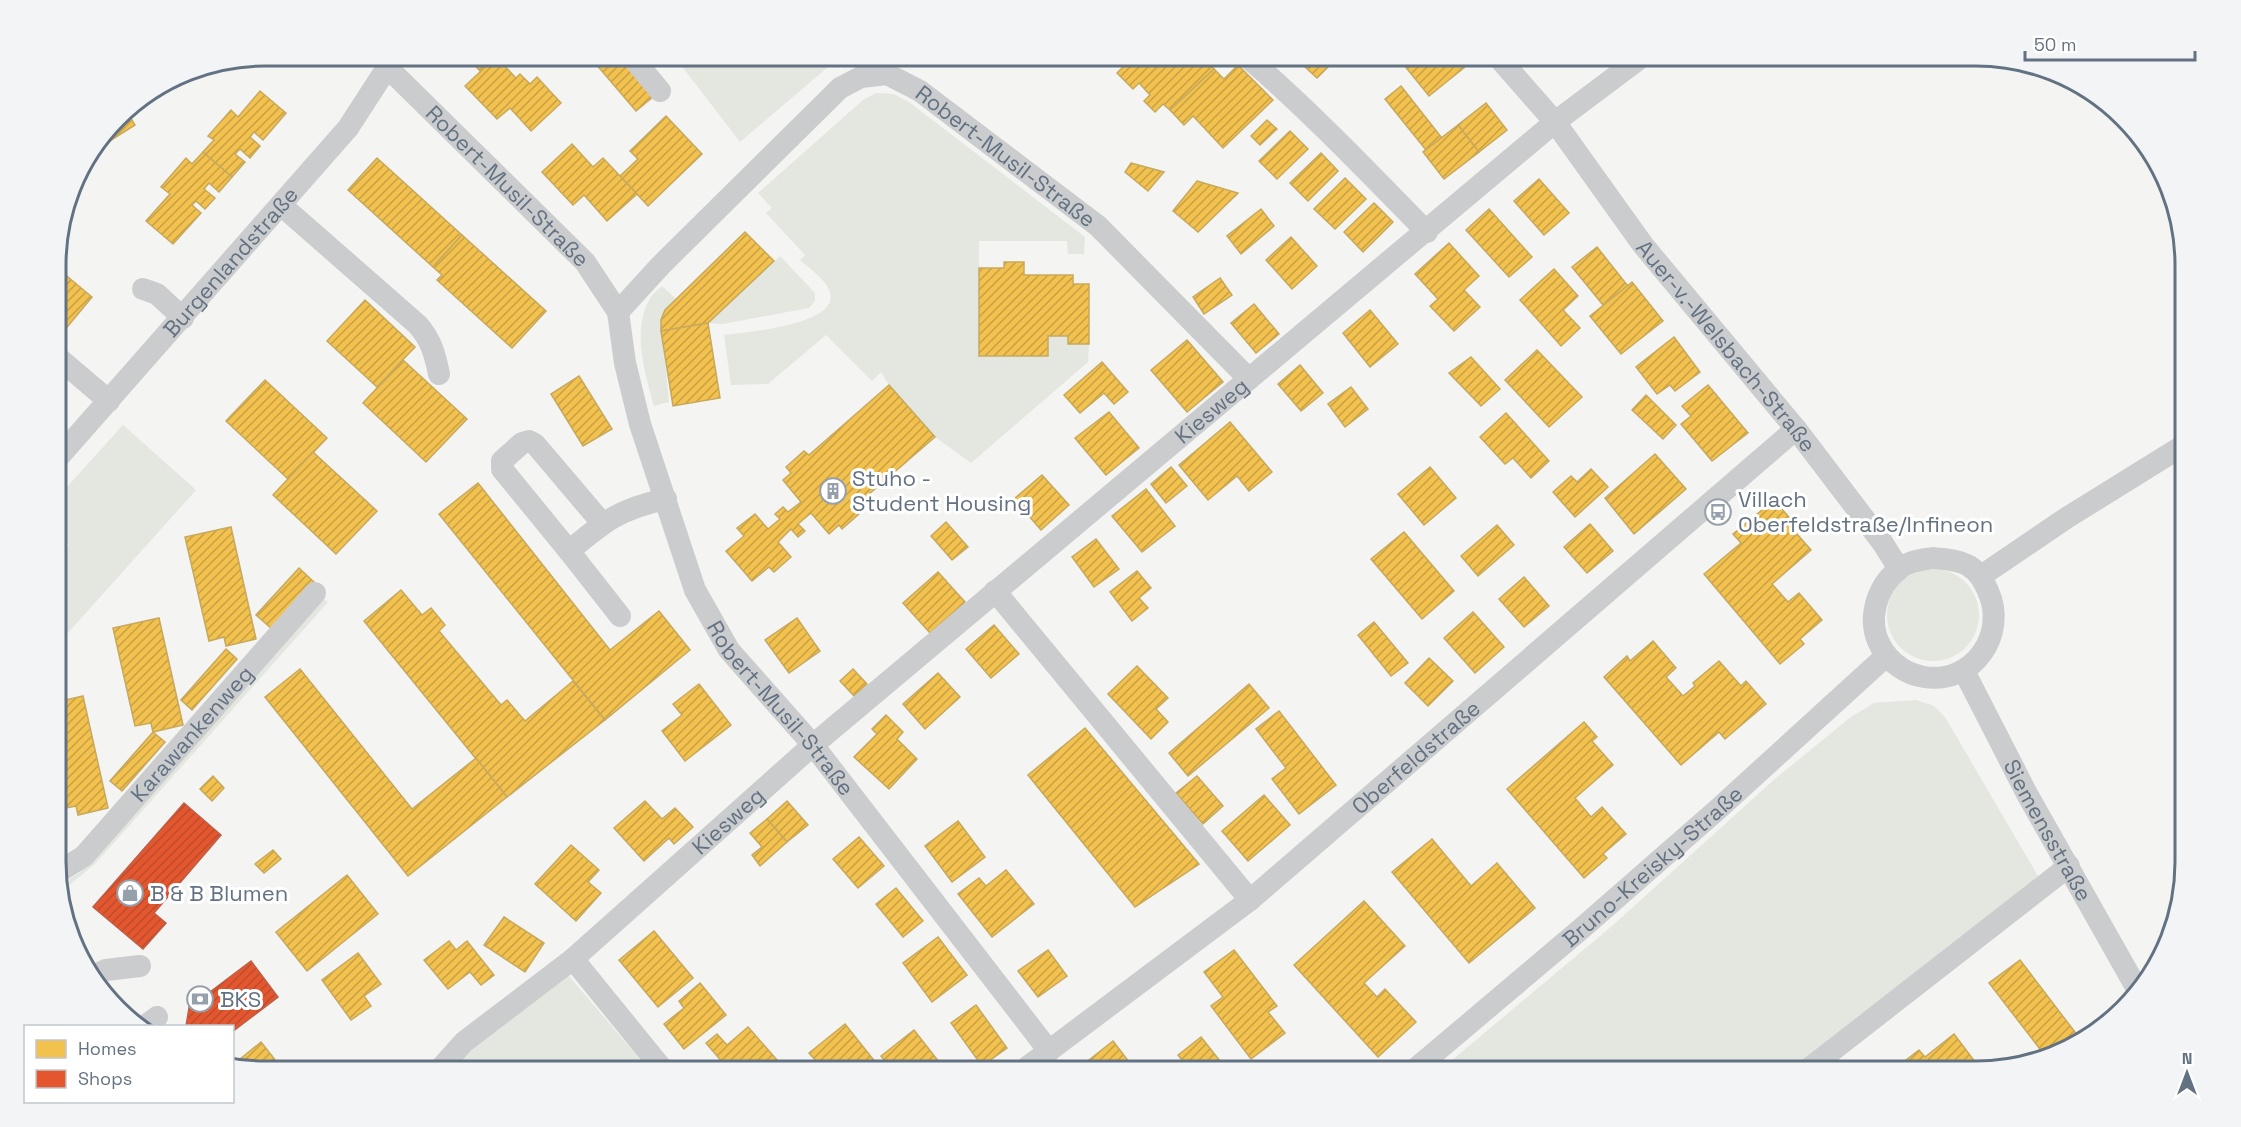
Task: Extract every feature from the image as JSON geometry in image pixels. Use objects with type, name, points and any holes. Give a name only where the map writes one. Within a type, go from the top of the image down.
[{"type":"street","name":"Burgenlandstraße","points":[[66,449],[348,128],[388,66]]},
{"type":"street","name":"Robert-Musil-Straße","points":[[395,66],[585,262],[618,312],[626,363],[640,424],[695,590],[729,650],[813,745],[1049,1051]]},
{"type":"street","points":[[639,66],[660,91]]},
{"type":"street","points":[[1258,66],[1364,168],[1426,232]]},
{"type":"street","name":"Auer-v.-Welsbach-Straße","points":[[1506,66],[1555,122],[1643,245],[1796,429],[1882,542],[1899,569]]},
{"type":"street","points":[[1555,122],[1630,66]]},
{"type":"street","name":"Robert-Musil-Straße","points":[[618,312],[661,265],[840,88],[861,77],[887,74],[920,91],[1098,226],[1249,380]]},
{"type":"street","name":"Kiesweg","points":[[447,1061],[464,1042],[573,959],[813,745],[1555,122]]},
{"type":"street","points":[[281,205],[418,325],[428,336],[434,350],[439,374]]},
{"type":"street","points":[[143,289],[157,294],[183,318]]},
{"type":"street","points":[[66,364],[109,401]]},
{"type":"street","name":"Oberfeldstraße","points":[[1036,1061],[1250,900],[1796,429]]},
{"type":"street","points":[[602,523],[534,444],[529,441],[522,443],[502,461],[502,469],[621,616]]},
{"type":"street","points":[[1981,576],[2068,517],[2175,451]]},
{"type":"street","points":[[569,551],[602,523],[617,514],[666,499]]},
{"type":"street","points":[[1933,558],[1948,559],[1968,565],[1981,576],[1990,594],[1994,611],[1993,632],[1985,651],[1964,671],[1933,678],[1915,675],[1886,657],[1877,641],[1874,624],[1876,603],[1885,584],[1899,569],[1913,562],[1933,558]]},
{"type":"street","points":[[995,591],[1250,900]]},
{"type":"street","name":"Karawankenweg","points":[[66,862],[84,856],[315,593]]},
{"type":"street","name":"Bruno-Kreisky-Straße","points":[[1425,1061],[1717,810],[1886,657]]},
{"type":"street","name":"Siemensstraße","points":[[1964,671],[2027,794],[2134,983]]},
{"type":"street","points":[[1819,1061],[2069,866]]},
{"type":"street","points":[[573,959],[656,1061]]},
{"type":"street","points":[[100,973],[140,966]]},
{"type":"shaded area","points":[[682,66],[829,66],[740,142]]},
{"type":"shaded area","points":[[876,93],[894,94],[909,102],[1085,237],[1084,254],[1068,254],[1067,241],[979,241],[979,355],[1048,356],[1048,336],[1068,336],[1089,344],[1088,362],[971,463],[935,437],[889,385],[881,372],[872,381],[826,335],[768,384],[731,385],[724,335],[772,328],[810,318],[824,310],[831,299],[824,282],[800,260],[805,255],[766,213],[772,208],[758,193],[863,100]]},
{"type":"shaded area","points":[[780,256],[815,293],[815,301],[809,308],[723,324],[708,323]]},
{"type":"shaded area","points":[[662,286],[676,299],[665,310],[661,320],[669,402],[654,406],[642,353],[641,325],[649,300]]},
{"type":"shaded area","points":[[123,425],[196,490],[66,635],[66,548],[69,545],[66,542],[66,488]]},
{"type":"shaded area","points":[[1933,569],[1951,572],[1966,582],[1976,597],[1979,615],[1976,633],[1966,648],[1951,658],[1933,661],[1915,658],[1900,648],[1890,633],[1887,615],[1890,597],[1900,582],[1915,572]]},
{"type":"shaded area","points":[[324,599],[328,602],[95,864],[68,886],[67,880],[79,873]]},
{"type":"shaded area","points":[[1916,700],[1934,706],[1945,717],[2038,876],[1802,1061],[1451,1061],[1612,926],[1776,778],[1851,717],[1874,703]]},
{"type":"shaded area","points":[[569,976],[641,1061],[462,1061],[471,1050]]},
{"type":"building: Homes","points":[[475,66],[486,66],[480,71]]},
{"type":"building: Homes","points":[[486,66],[505,66],[516,78],[520,74],[530,84],[537,77],[561,103],[531,131],[510,108],[497,119],[465,86]]},
{"type":"building: Homes","points":[[598,66],[627,66],[653,97],[636,111]]},
{"type":"building: Homes","points":[[1124,66],[1211,66],[1214,69],[1170,110],[1163,104],[1155,112],[1144,101],[1150,95],[1139,83],[1133,89],[1117,73]]},
{"type":"building: Homes","points":[[1239,66],[1273,100],[1223,148],[1193,116],[1184,125],[1170,110],[1214,69],[1224,79]]},
{"type":"building: Homes","points":[[1304,66],[1329,66],[1317,78]]},
{"type":"building: Homes","points":[[1405,66],[1464,66],[1465,67],[1429,96]]},
{"type":"building: Homes","points":[[1401,86],[1442,138],[1426,150],[1385,99]]},
{"type":"building: Homes","points":[[260,91],[286,113],[263,140],[254,132],[250,137],[260,146],[250,158],[240,149],[235,154],[245,162],[232,177],[203,152],[214,140],[208,136],[231,110],[238,117]]},
{"type":"building: Homes","points":[[1486,103],[1507,130],[1479,152],[1458,125]]},
{"type":"building: Homes","points":[[666,116],[702,154],[648,206],[620,176],[638,159],[630,151]]},
{"type":"building: Homes","points":[[131,118],[135,125],[109,141]]},
{"type":"building: Homes","points":[[1267,120],[1277,129],[1260,145],[1251,136]]},
{"type":"building: Homes","points":[[1458,125],[1479,152],[1444,179],[1423,152]]},
{"type":"building: Homes","points":[[1290,131],[1308,149],[1277,179],[1259,161]]},
{"type":"building: Homes","points":[[572,144],[593,167],[603,158],[637,194],[607,221],[584,195],[573,205],[542,172]]},
{"type":"building: Homes","points":[[203,152],[232,177],[219,192],[209,183],[204,189],[215,198],[205,209],[196,201],[192,205],[201,213],[173,244],[146,221],[170,194],[161,187],[186,158],[192,164]]},
{"type":"building: Homes","points":[[1321,153],[1338,171],[1308,201],[1290,183]]},
{"type":"building: Homes","points":[[377,158],[462,235],[433,267],[348,190]]},
{"type":"building: Homes","points":[[1131,163],[1164,172],[1148,191],[1125,172]]},
{"type":"building: Homes","points":[[1345,178],[1366,199],[1335,229],[1314,209]]},
{"type":"building: Homes","points":[[1539,179],[1569,213],[1544,235],[1514,201]]},
{"type":"building: Homes","points":[[1197,181],[1238,193],[1198,232],[1173,211]]},
{"type":"building: Homes","points":[[1374,203],[1393,222],[1363,252],[1344,232]]},
{"type":"building: Homes","points":[[1261,209],[1274,226],[1241,254],[1227,236]]},
{"type":"building: Homes","points":[[1489,209],[1532,257],[1509,277],[1466,230]]},
{"type":"building: Homes","points":[[745,232],[774,261],[708,323],[661,331],[661,320],[665,310]]},
{"type":"building: Homes","points":[[462,235],[546,311],[512,348],[437,280],[442,275],[433,267]]},
{"type":"building: Homes","points":[[1291,237],[1317,266],[1292,289],[1266,260]]},
{"type":"building: Homes","points":[[1449,243],[1479,276],[1464,290],[1480,307],[1454,331],[1430,306],[1438,299],[1415,274]]},
{"type":"building: Homes","points":[[1597,247],[1628,286],[1603,305],[1572,267]]},
{"type":"building: Homes","points":[[1004,262],[1024,262],[1024,275],[1073,275],[1073,284],[1089,284],[1089,344],[1068,344],[1068,336],[1048,336],[1048,356],[979,356],[979,268],[1004,268]]},
{"type":"building: Homes","points":[[1554,269],[1578,296],[1563,310],[1580,328],[1561,346],[1520,300]]},
{"type":"building: Homes","points":[[66,275],[92,297],[66,328]]},
{"type":"building: Homes","points":[[1220,278],[1232,295],[1204,314],[1193,297]]},
{"type":"building: Homes","points":[[1632,282],[1663,321],[1621,354],[1590,316]]},
{"type":"building: Homes","points":[[365,300],[415,347],[377,387],[327,341]]},
{"type":"building: Homes","points":[[1254,304],[1279,334],[1256,353],[1231,323]]},
{"type":"building: Homes","points":[[1370,310],[1398,344],[1370,367],[1343,333]]},
{"type":"building: Homes","points":[[708,323],[720,398],[673,406],[661,331]]},
{"type":"building: Homes","points":[[1674,337],[1700,372],[1675,391],[1670,385],[1657,394],[1636,367]]},
{"type":"building: Homes","points":[[1187,340],[1223,382],[1187,412],[1151,370]]},
{"type":"building: Homes","points":[[1537,350],[1582,397],[1549,427],[1505,380]]},
{"type":"building: Homes","points":[[1471,357],[1500,389],[1481,406],[1449,373]]},
{"type":"building: Homes","points":[[403,360],[467,419],[426,462],[363,403]]},
{"type":"building: Homes","points":[[1102,362],[1128,392],[1114,404],[1104,393],[1080,413],[1064,395]]},
{"type":"building: Homes","points":[[1300,365],[1323,393],[1301,411],[1278,384]]},
{"type":"building: Homes","points":[[579,376],[612,429],[583,446],[551,394]]},
{"type":"building: Homes","points":[[265,380],[327,438],[288,479],[226,421]]},
{"type":"building: Homes","name":"Stuho - Student Housing","points":[[889,385],[935,437],[853,508],[859,514],[842,529],[839,525],[829,534],[811,513],[798,524],[805,531],[798,537],[791,529],[778,542],[791,557],[774,572],[769,567],[752,581],[726,551],[744,536],[737,528],[755,514],[768,529],[780,519],[775,514],[783,507],[788,512],[801,502],[783,480],[791,473],[786,467],[804,451],[809,455]]},
{"type":"building: Homes","points":[[1708,385],[1748,433],[1712,461],[1681,424],[1691,416],[1682,406]]},
{"type":"building: Homes","points":[[1351,387],[1368,409],[1345,427],[1328,404]]},
{"type":"building: Homes","points":[[1646,395],[1676,425],[1663,439],[1632,410]]},
{"type":"building: Homes","points":[[1109,412],[1139,448],[1106,475],[1075,438]]},
{"type":"building: Homes","points":[[1506,413],[1549,461],[1531,478],[1513,458],[1505,464],[1480,437]]},
{"type":"building: Homes","points":[[1230,422],[1272,472],[1249,491],[1237,476],[1208,500],[1179,465]]},
{"type":"building: Homes","points":[[313,452],[377,511],[336,554],[273,495]]},
{"type":"building: Homes","points":[[1655,454],[1686,489],[1634,534],[1605,498]]},
{"type":"building: Homes","points":[[1171,467],[1187,486],[1166,503],[1151,484]]},
{"type":"building: Homes","points":[[1430,467],[1456,498],[1424,525],[1398,494]]},
{"type":"building: Homes","points":[[1591,469],[1608,487],[1575,517],[1553,492],[1571,476],[1577,482]]},
{"type":"building: Homes","points":[[1042,475],[1069,505],[1041,530],[1014,499]]},
{"type":"building: Homes","points":[[478,483],[610,650],[659,611],[690,650],[605,720],[439,514]]},
{"type":"building: Homes","points":[[1146,489],[1175,526],[1142,552],[1112,516]]},
{"type":"building: Homes","points":[[1774,500],[1794,523],[1790,526],[1811,550],[1772,584],[1788,602],[1799,593],[1822,620],[1800,639],[1804,644],[1780,664],[1704,574],[1741,543],[1733,534]]},
{"type":"building: Homes","points":[[946,522],[968,547],[952,560],[931,536]]},
{"type":"building: Homes","points":[[1590,524],[1613,551],[1587,573],[1564,547]]},
{"type":"building: Homes","points":[[1497,525],[1514,545],[1478,576],[1461,556]]},
{"type":"building: Homes","points":[[231,527],[256,639],[226,646],[224,637],[209,641],[185,537]]},
{"type":"building: Homes","points":[[1404,532],[1454,591],[1422,619],[1371,559]]},
{"type":"building: Homes","points":[[1096,539],[1119,569],[1094,587],[1072,557]]},
{"type":"building: Homes","points":[[299,568],[314,582],[272,629],[256,615]]},
{"type":"building: Homes","points":[[1137,571],[1151,588],[1139,598],[1148,608],[1132,621],[1110,592]]},
{"type":"building: Homes","points":[[938,572],[965,602],[930,633],[903,603]]},
{"type":"building: Homes","points":[[1524,577],[1549,606],[1524,627],[1499,599]]},
{"type":"building: Homes","points":[[401,590],[422,615],[431,608],[445,625],[439,631],[501,705],[507,700],[525,721],[573,681],[605,720],[507,797],[364,621]]},
{"type":"building: Homes","points":[[1473,612],[1504,647],[1475,673],[1444,638]]},
{"type":"building: Homes","points":[[159,618],[183,725],[153,732],[151,723],[135,726],[113,628]]},
{"type":"building: Homes","points":[[797,618],[820,651],[789,673],[765,640]]},
{"type":"building: Homes","points":[[1374,622],[1408,663],[1391,676],[1358,635]]},
{"type":"building: Homes","points":[[994,625],[1019,654],[991,678],[966,649]]},
{"type":"building: Homes","points":[[1653,641],[1676,668],[1666,677],[1683,696],[1695,686],[1693,683],[1719,661],[1741,686],[1746,681],[1766,704],[1725,739],[1719,732],[1681,765],[1604,677],[1627,656],[1630,661]]},
{"type":"building: Homes","points":[[226,649],[237,659],[192,710],[181,700]]},
{"type":"building: Homes","points":[[1429,658],[1453,681],[1428,706],[1405,683]]},
{"type":"building: Homes","points":[[1137,666],[1168,698],[1156,709],[1168,722],[1151,739],[1108,694]]},
{"type":"building: Homes","points":[[300,669],[412,809],[476,758],[507,797],[408,876],[265,697]]},
{"type":"building: Homes","points":[[853,669],[867,684],[854,696],[840,681]]},
{"type":"building: Homes","points":[[938,673],[960,697],[925,729],[903,704]]},
{"type":"building: Homes","points":[[699,684],[731,725],[685,761],[662,731],[682,715],[673,704]]},
{"type":"building: Homes","points":[[1249,684],[1269,708],[1188,776],[1169,753]]},
{"type":"building: Homes","points":[[83,696],[108,808],[78,815],[76,806],[66,808],[66,700]]},
{"type":"building: Homes","points":[[1279,711],[1336,785],[1299,814],[1272,779],[1286,768],[1256,729]]},
{"type":"building: Homes","points":[[886,715],[903,732],[897,739],[917,759],[889,789],[854,757],[877,734],[872,729]]},
{"type":"building: Homes","points":[[1584,722],[1597,737],[1592,741],[1613,765],[1575,798],[1591,817],[1602,807],[1626,834],[1603,854],[1607,858],[1584,878],[1507,789]]},
{"type":"building: Homes","points":[[1085,728],[1199,864],[1135,907],[1028,775]]},
{"type":"building: Homes","points":[[153,732],[165,742],[122,791],[110,781]]},
{"type":"building: Homes","points":[[213,776],[224,788],[212,801],[200,789]]},
{"type":"building: Homes","points":[[1197,776],[1223,806],[1203,824],[1176,793]]},
{"type":"building: Homes","points":[[1264,795],[1290,825],[1248,861],[1222,831]]},
{"type":"building: Homes","points":[[645,801],[662,819],[675,808],[693,827],[674,844],[669,838],[644,861],[614,828]]},
{"type":"building: Homes","points":[[787,801],[808,825],[787,842],[767,819]]},
{"type":"building: Homes","points":[[767,819],[787,842],[760,866],[752,855],[762,847],[750,833]]},
{"type":"building: Homes","points":[[958,821],[985,857],[952,882],[925,846]]},
{"type":"building: Homes","points":[[859,837],[884,866],[858,888],[833,859]]},
{"type":"building: Homes","points":[[1432,839],[1471,886],[1497,863],[1535,908],[1469,963],[1392,872]]},
{"type":"building: Homes","points":[[571,845],[599,870],[588,882],[601,893],[576,921],[535,884]]},
{"type":"building: Homes","points":[[273,850],[281,859],[264,873],[255,864]]},
{"type":"building: Homes","points":[[1006,870],[1034,904],[992,937],[958,894],[979,878],[986,886]]},
{"type":"building: Homes","points":[[347,875],[378,914],[307,971],[276,932]]},
{"type":"building: Homes","points":[[896,888],[923,921],[903,937],[876,904]]},
{"type":"building: Homes","points":[[1364,901],[1405,946],[1364,983],[1377,997],[1385,989],[1416,1022],[1378,1057],[1294,965]]},
{"type":"building: Homes","points":[[504,917],[544,943],[525,972],[484,945]]},
{"type":"building: Homes","points":[[654,931],[693,978],[658,1007],[619,960]]},
{"type":"building: Homes","points":[[938,937],[967,975],[932,1002],[903,963]]},
{"type":"building: Homes","points":[[449,941],[456,950],[467,941],[494,975],[481,985],[470,972],[448,989],[424,960]]},
{"type":"building: Homes","points":[[1048,950],[1067,976],[1038,997],[1018,971]]},
{"type":"building: Homes","points":[[1234,950],[1277,1006],[1268,1012],[1285,1033],[1251,1059],[1211,1006],[1223,997],[1204,972]]},
{"type":"building: Homes","points":[[358,953],[381,984],[364,996],[371,1006],[351,1020],[322,980]]},
{"type":"building: Homes","points":[[2020,960],[2076,1033],[2041,1050],[1989,983]]},
{"type":"building: Homes","points":[[700,983],[726,1015],[684,1049],[664,1024],[684,1008],[679,1001]]},
{"type":"building: Homes","points":[[976,1005],[1007,1048],[989,1061],[978,1061],[951,1023]]},
{"type":"building: Homes","points":[[845,1024],[874,1061],[816,1061],[809,1053]]},
{"type":"building: Homes","points":[[748,1027],[777,1060],[721,1061],[706,1043],[717,1034],[727,1045]]},
{"type":"building: Homes","points":[[914,1030],[938,1061],[885,1061],[881,1056]]},
{"type":"building: Homes","points":[[1954,1034],[1974,1061],[1905,1061],[1919,1050],[1925,1057]]},
{"type":"building: Homes","points":[[1201,1037],[1220,1061],[1183,1061],[1178,1055]]},
{"type":"building: Homes","points":[[1113,1041],[1128,1061],[1088,1061]]},
{"type":"building: Homes","points":[[261,1042],[276,1061],[265,1061],[240,1059]]},
{"type":"building: Shops","points":[[184,803],[221,835],[154,913],[166,923],[143,949],[93,907]]},
{"type":"building: Shops","points":[[251,961],[278,997],[234,1030],[234,1025],[186,1025],[191,996],[202,998]]},
{"type":"place","name":"Stuho - Student Housing","points":[[833,491]]},
{"type":"place","name":"Villach Oberfeldstraße/Infineon","points":[[1718,512]]},
{"type":"place","name":"B & B Blumen","points":[[130,893]]},
{"type":"place","name":"BKS","points":[[200,999]]}]
